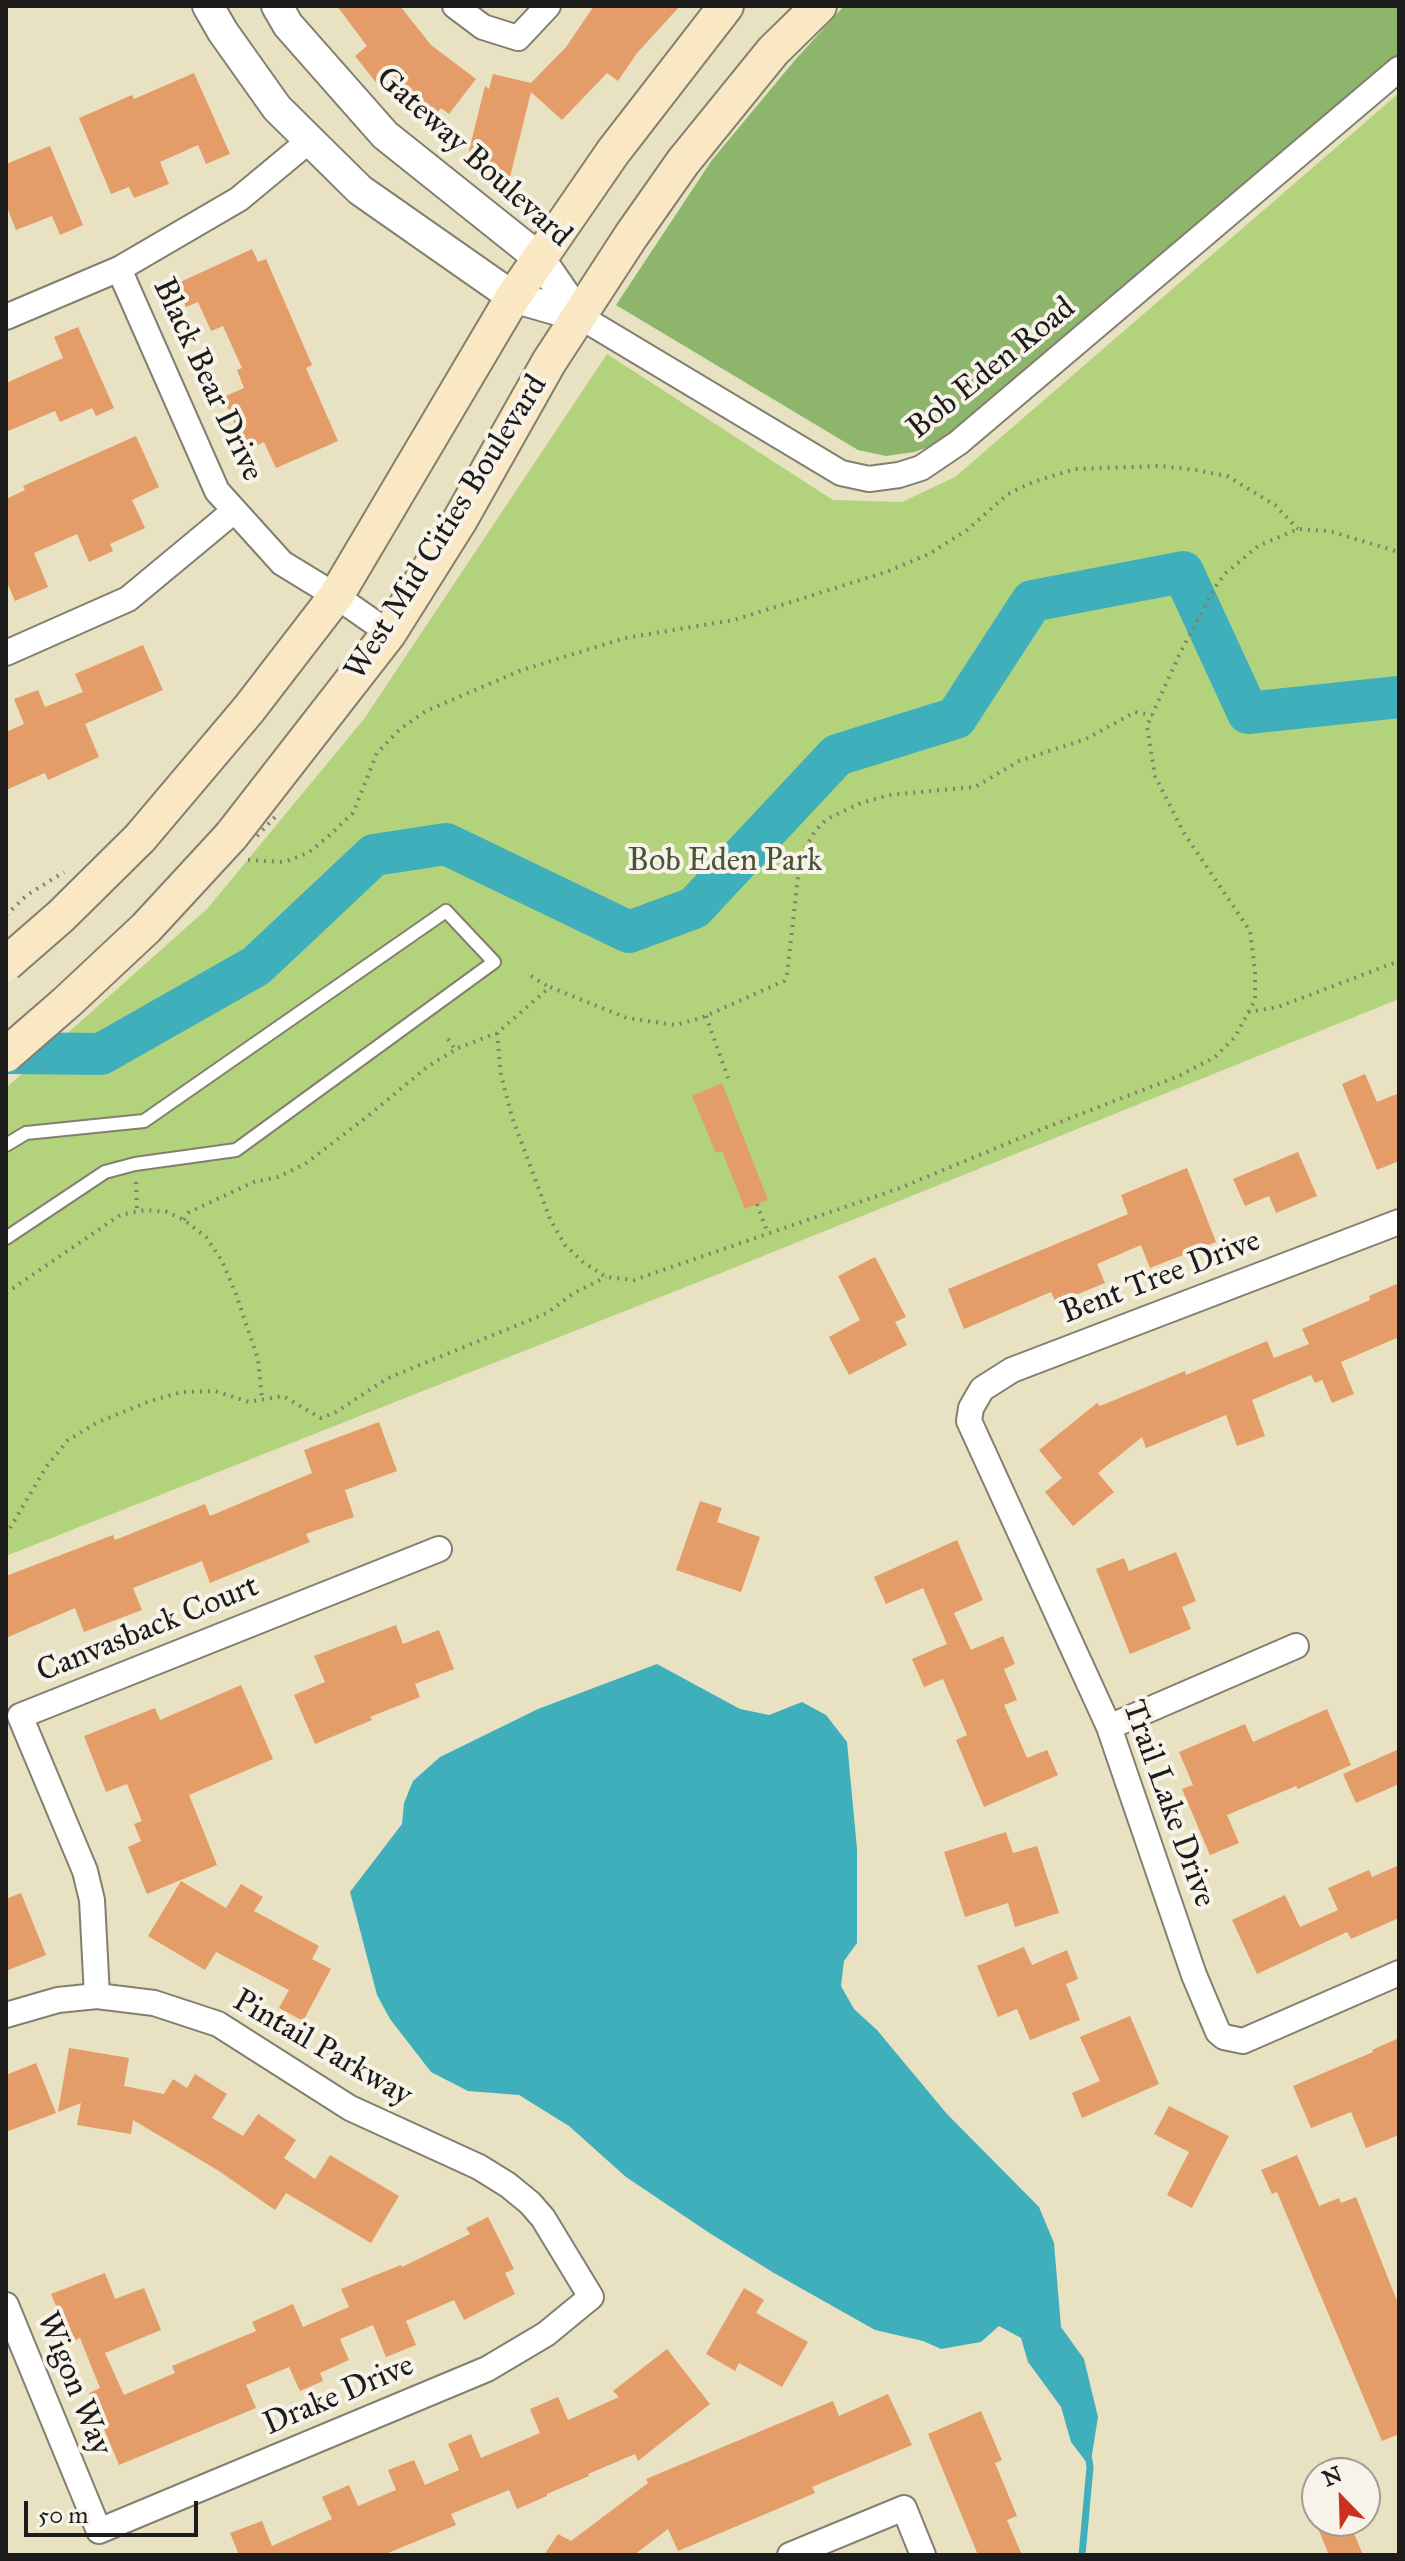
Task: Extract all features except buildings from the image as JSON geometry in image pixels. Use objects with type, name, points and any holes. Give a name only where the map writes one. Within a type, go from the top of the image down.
[{"type":"main road","name":"West Mid Cities Boulevard","points":[[6,964],[61,916],[140,838],[249,709],[336,596],[513,297],[613,152],[726,6]]},
{"type":"main road","name":"West Mid Cities Boulevard","points":[[6,1055],[235,849],[389,633],[460,520],[549,362],[631,236],[683,162],[773,51],[819,6]]},
{"type":"street","points":[[208,6],[277,108],[360,190],[513,297],[579,316]]},
{"type":"street","name":"Gateway Boulevard","points":[[277,6],[288,25],[385,135],[539,258],[579,316]]},
{"type":"street","points":[[455,6],[483,27],[518,38],[548,6]]},
{"type":"street","name":"Bob Eden Road","points":[[579,316],[841,473],[869,479],[899,475],[921,468],[958,443],[1399,69]]},
{"type":"street","points":[[6,317],[119,269],[239,199],[310,140]]},
{"type":"street","name":"Black Bear Drive","points":[[119,269],[217,491],[282,563],[389,633]]},
{"type":"street","points":[[6,653],[128,599],[234,511]]},
{"type":"street","name":"Bent Tree Drive","points":[[969,1421],[971,1408],[982,1389],[1012,1370],[1399,1222]]},
{"type":"street","name":"Trail Lake Drive","points":[[969,1421],[1109,1727],[1194,1975],[1218,2032],[1224,2037],[1243,2041],[1399,1973]]},
{"type":"street","name":"Canvasback Court","points":[[97,1996],[92,1900],[85,1871],[20,1716],[439,1549]]},
{"type":"street","points":[[1109,1727],[1296,1646]]},
{"type":"street","name":"Pintail Parkway","points":[[6,2015],[58,2000],[97,1996],[154,2003],[218,2024],[350,2108],[493,2175],[520,2194],[543,2218],[591,2297]]},
{"type":"street","name":"Drake Drive","points":[[99,2531],[487,2369],[546,2334],[591,2297]]},
{"type":"street","name":"Wigon Way","points":[[6,2305],[99,2531]]},
{"type":"street","points":[[790,2555],[904,2508],[923,2555]]},
{"type":"lane","points":[[6,1145],[26,1133],[144,1121],[446,911],[494,962],[236,1150],[135,1164],[105,1172],[6,1238]]},
{"type":"path","points":[[235,849],[284,862],[308,853],[353,813],[377,753],[400,729],[426,711],[522,670],[625,638],[734,620],[886,572],[929,554],[967,530],[1008,494],[1033,482],[1075,469],[1161,466],[1227,476],[1275,505],[1298,529]]},
{"type":"path","points":[[497,1033],[501,1075],[512,1117],[550,1219],[565,1245],[583,1262],[606,1277],[634,1280],[900,1188],[1179,1076],[1215,1057],[1235,1037],[1255,1000],[1250,931],[1184,833],[1155,776],[1147,726],[1180,653],[1217,584],[1258,546],[1298,529],[1329,531],[1399,552]]},
{"type":"path","points":[[531,976],[550,987],[627,1018],[675,1025],[706,1016],[784,981],[799,868],[804,850],[815,831],[827,819],[861,803],[889,795],[975,787],[1019,761],[1086,739],[1135,712],[1152,715]]},
{"type":"path","points":[[6,915],[27,895],[61,872],[76,871]]},
{"type":"path","points":[[1248,1012],[1278,1007],[1399,961]]},
{"type":"path","points":[[184,1220],[188,1213],[254,1182],[278,1177],[305,1164],[410,1080],[455,1049],[497,1033],[550,987]]},
{"type":"path","points":[[706,1016],[728,1078]]},
{"type":"path","points":[[448,1039],[455,1049]]},
{"type":"path","points":[[135,1164],[137,1211]]},
{"type":"path","points":[[757,1204],[768,1234]]},
{"type":"path","points":[[6,1293],[120,1215],[137,1211],[167,1212],[184,1220],[206,1237],[227,1272],[258,1359],[262,1400]]},
{"type":"path","points":[[6,1535],[46,1467],[68,1440],[98,1422],[182,1392],[215,1391],[249,1402],[283,1396],[321,1418],[336,1412],[388,1378],[547,1313],[574,1293],[606,1277]]},
{"type":"green space","points":[[844,6],[1399,6],[1399,58],[971,422],[935,445],[886,456],[858,450],[616,305],[712,160]]},
{"type":"green space","name":"Bob Eden Park","points":[[1399,93],[1399,999],[716,1275],[6,1556],[6,1088],[207,909],[364,719],[607,354],[833,500],[902,502],[955,477]]},
{"type":"water","points":[[657,1664],[740,1709],[769,1715],[802,1702],[826,1715],[847,1742],[857,1849],[857,1943],[844,1961],[841,1986],[854,2009],[877,2030],[947,2114],[1039,2207],[1054,2243],[1061,2327],[1084,2359],[1098,2417],[1090,2467],[1071,2442],[1061,2407],[1028,2362],[1021,2338],[999,2326],[981,2342],[941,2349],[923,2341],[875,2330],[711,2234],[626,2177],[569,2126],[519,2095],[468,2091],[431,2072],[390,2019],[377,1995],[350,1892],[402,1824],[404,1803],[413,1781],[440,1757],[538,1709]]},
{"type":"waterway","points":[[6,1053],[101,1054],[256,966],[374,855],[446,844],[629,932],[694,908],[837,755],[956,718],[1032,601],[1183,572],[1248,713],[1399,697]]},
{"type":"waterway","points":[[1082,2555],[1089,2460]]}]
